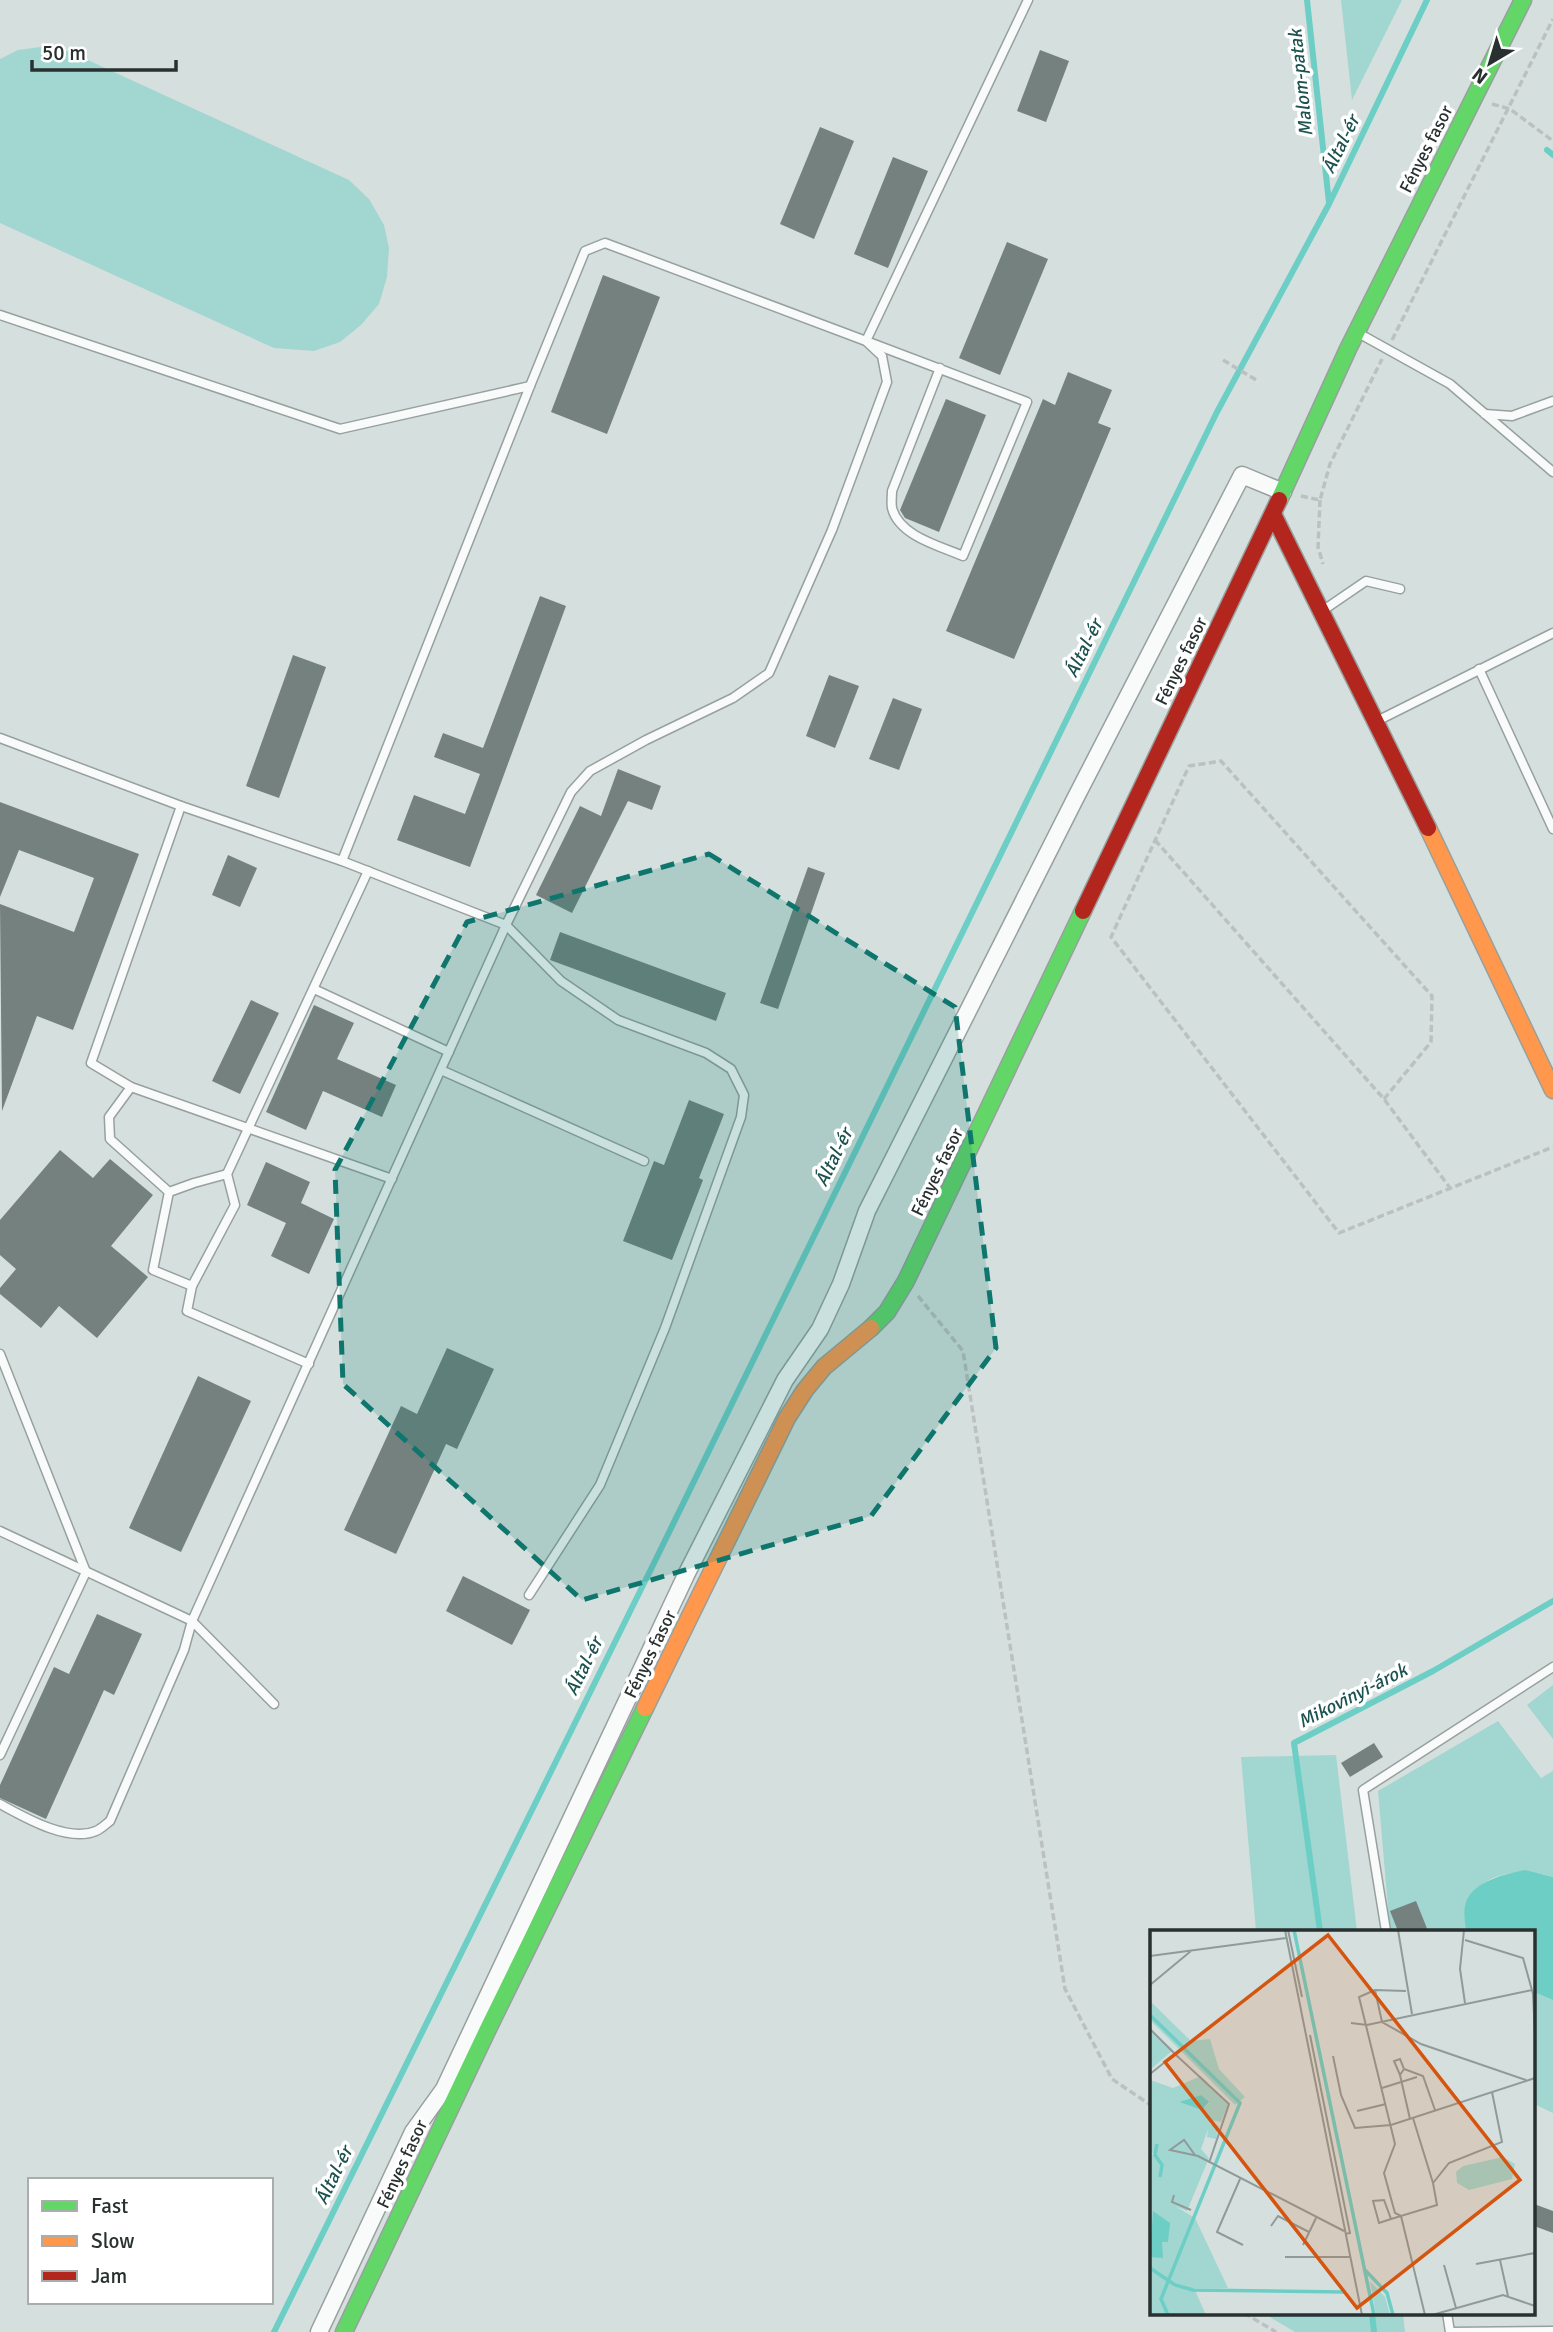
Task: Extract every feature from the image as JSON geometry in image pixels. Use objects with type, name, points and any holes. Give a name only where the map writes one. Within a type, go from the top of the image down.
[{"type":"street","name":"Fényes fasor","points":[[344,2332],[487,2031],[787,1418],[824,1367],[864,1335],[887,1311],[906,1281],[1273,514],[1356,332],[1522,0]]},
{"type":"street","points":[[319,2332],[413,2132],[444,2089],[685,1575],[785,1380],[820,1329],[841,1284],[867,1211],[1242,475],[1283,492]]},
{"type":"street","points":[[1273,514],[1377,721],[1553,1090]]},
{"type":"lane","points":[[866,341],[1028,0]]},
{"type":"lane","points":[[342,861],[585,251],[605,243],[940,368],[1027,402],[963,556],[914,534],[901,525],[892,508],[892,491],[940,368]]},
{"type":"lane","points":[[0,315],[340,429],[530,386]]},
{"type":"lane","points":[[1356,332],[1450,384],[1553,472]]},
{"type":"lane","points":[[0,1804],[56,1831],[95,1832],[110,1821],[184,1650],[192,1621],[506,925],[571,792],[590,771],[646,740],[733,698],[769,673],[832,530],[887,382],[882,356],[866,341]]},
{"type":"lane","points":[[1485,414],[1513,416],[1553,401]]},
{"type":"lane","points":[[1322,611],[1366,581],[1401,589]]},
{"type":"lane","points":[[1377,721],[1553,633]]},
{"type":"lane","points":[[1479,670],[1553,829]]},
{"type":"lane","points":[[0,738],[181,806],[342,861],[506,925],[561,981],[618,1020],[706,1053],[731,1069],[744,1095],[741,1117],[665,1328],[600,1485],[529,1595]]},
{"type":"lane","points":[[181,806],[91,1063],[131,1087],[392,1179]]},
{"type":"lane","points":[[309,1364],[187,1311],[192,1286],[235,1205],[227,1174],[368,871]]},
{"type":"lane","points":[[314,989],[449,1052]]},
{"type":"lane","points":[[441,1070],[644,1161]]},
{"type":"lane","points":[[131,1087],[109,1117],[110,1139],[169,1192]]},
{"type":"lane","points":[[169,1192],[227,1174]]},
{"type":"lane","points":[[169,1192],[153,1269],[192,1286]]},
{"type":"lane","points":[[0,1354],[86,1572],[0,1755]]},
{"type":"lane","points":[[0,1531],[192,1621],[274,1704]]},
{"type":"lane","points":[[1386,1930],[1363,1790],[1553,1667]]},
{"type":"lane","points":[[1447,2314],[1450,2332],[1553,2331]]},
{"type":"path","points":[[1324,568],[1318,547],[1320,500],[1330,464],[1553,19]]},
{"type":"path","points":[[1473,99],[1510,109],[1553,141]]},
{"type":"path","points":[[1223,360],[1258,381]]},
{"type":"path","points":[[1283,492],[1320,500]]},
{"type":"path","points":[[1384,1099],[1431,1042],[1432,996],[1221,761],[1189,766],[1111,937],[1339,1233],[1553,1147]]},
{"type":"path","points":[[1155,840],[1384,1099],[1450,1188]]},
{"type":"path","points":[[906,1281],[963,1351],[1065,1989],[1112,2079],[1150,2105]]},
{"type":"path","points":[[1246,2314],[1276,2332]]},
{"type":"highlighted area","points":[[709,854],[955,1007],[996,1348],[871,1516],[582,1600],[343,1384],[335,1170],[467,922]]},
{"type":"shaded area","points":[[1341,0],[1402,0],[1352,100]]},
{"type":"shaded area","points":[[40,47],[68,51],[349,180],[369,199],[384,225],[389,248],[387,277],[379,304],[361,325],[340,342],[314,351],[274,348],[0,223],[0,59],[18,50]]},
{"type":"shaded area","points":[[1553,1685],[1553,1739],[1527,1705]]},
{"type":"shaded area","points":[[1498,1721],[1541,1778],[1553,1771],[1553,1877],[1525,1872],[1505,1874],[1486,1881],[1465,1905],[1466,1930],[1390,1930],[1378,1791]]},
{"type":"shaded area","points":[[1336,1755],[1357,1930],[1256,1930],[1241,1757]]},
{"type":"shaded area","points":[[1536,1993],[1553,2000],[1553,2113],[1536,2105]]},
{"type":"shaded area","points":[[1265,2314],[1403,2314],[1405,2332],[1295,2332]]},
{"type":"water","points":[[1525,1870],[1553,1877],[1553,2000],[1536,1993],[1536,1930],[1466,1930],[1465,1905],[1470,1895],[1483,1884]]},
{"type":"building","points":[[1040,50],[1069,61],[1046,122],[1017,111]]},
{"type":"building","points":[[820,127],[854,141],[814,239],[780,224]]},
{"type":"building","points":[[893,157],[928,171],[888,268],[854,254]]},
{"type":"building","points":[[1007,242],[1048,259],[1000,375],[959,358]]},
{"type":"building","points":[[603,275],[660,297],[607,434],[551,412]]},
{"type":"building","points":[[1068,372],[1112,390],[1098,423],[1111,428],[1014,659],[946,631],[1043,399],[1055,405]]},
{"type":"building","points":[[946,399],[986,415],[939,532],[905,518],[900,510]]},
{"type":"building","points":[[540,596],[566,606],[470,867],[397,840],[414,795],[465,814],[480,774],[434,757],[443,733],[483,748]]},
{"type":"building","points":[[293,655],[326,667],[279,798],[246,786]]},
{"type":"building","points":[[829,675],[859,686],[835,748],[806,736]]},
{"type":"building","points":[[893,698],[922,709],[899,770],[869,759]]},
{"type":"building","points":[[618,769],[661,786],[652,810],[628,801],[572,913],[536,895],[580,806],[601,816]]},
{"type":"building","points":[[0,802],[139,854],[73,1030],[37,1016],[2,1111],[0,904],[74,932],[94,878],[19,850],[0,897]]},
{"type":"building","points":[[228,855],[257,868],[240,907],[212,895]]},
{"type":"building","points":[[808,867],[825,873],[778,1009],[760,1003]]},
{"type":"building","points":[[560,932],[726,993],[716,1021],[550,960]]},
{"type":"building","points":[[251,1000],[279,1013],[240,1094],[212,1081]]},
{"type":"building","points":[[314,1005],[354,1023],[337,1059],[396,1085],[382,1117],[323,1091],[306,1130],[266,1112]]},
{"type":"building","points":[[689,1100],[724,1114],[699,1178],[703,1180],[672,1260],[623,1241],[654,1161],[664,1165]]},
{"type":"building","points":[[60,1150],[93,1178],[110,1159],[153,1195],[111,1246],[148,1277],[97,1338],[59,1306],[41,1328],[0,1294],[0,1288],[16,1269],[0,1255],[0,1220]]},
{"type":"building","points":[[266,1162],[310,1182],[301,1203],[334,1219],[309,1274],[271,1256],[286,1223],[247,1205]]},
{"type":"building","points":[[447,1348],[494,1369],[457,1449],[446,1444],[396,1554],[344,1530],[401,1406],[417,1414]]},
{"type":"building","points":[[198,1376],[251,1401],[181,1552],[129,1528]]},
{"type":"building","points":[[463,1576],[530,1610],[512,1645],[446,1611]]},
{"type":"building","points":[[97,1614],[142,1634],[114,1695],[104,1690],[46,1819],[0,1798],[0,1785],[54,1667],[69,1674]]},
{"type":"building","points":[[1374,1743],[1383,1757],[1350,1777],[1341,1763]]},
{"type":"building","points":[[1416,1901],[1428,1930],[1398,1930],[1390,1911]]},
{"type":"building","points":[[1536,2205],[1553,2211],[1553,2233],[1536,2227]]},
{"type":"waterway","name":"Malom-patak","points":[[1307,0],[1329,203]]},
{"type":"waterway","name":"Által-ér","points":[[274,2332],[1217,412],[1329,204],[1427,0]]},
{"type":"waterway","points":[[1547,150],[1553,155]]},
{"type":"waterway","name":"Mikovinyi-árok","points":[[1320,1930],[1294,1743],[1433,1671],[1553,1601]]},
{"type":"waterway","name":"Mikovinyi-árok","points":[[1372,2314],[1374,2332]]},
{"type":"traffic: fast","points":[[1279,500],[1348,349],[1523,0]]},
{"type":"traffic: fast","points":[[871,1328],[887,1312],[906,1281],[1083,911]]},
{"type":"traffic: fast","points":[[344,2332],[645,1708]]},
{"type":"traffic: slow","points":[[1428,828],[1553,1090]]},
{"type":"traffic: slow","points":[[645,1708],[787,1418],[824,1367],[871,1328]]},
{"type":"traffic: jam","points":[[1083,911],[1279,500]]},
{"type":"traffic: jam","points":[[1273,514],[1428,828]]}]
